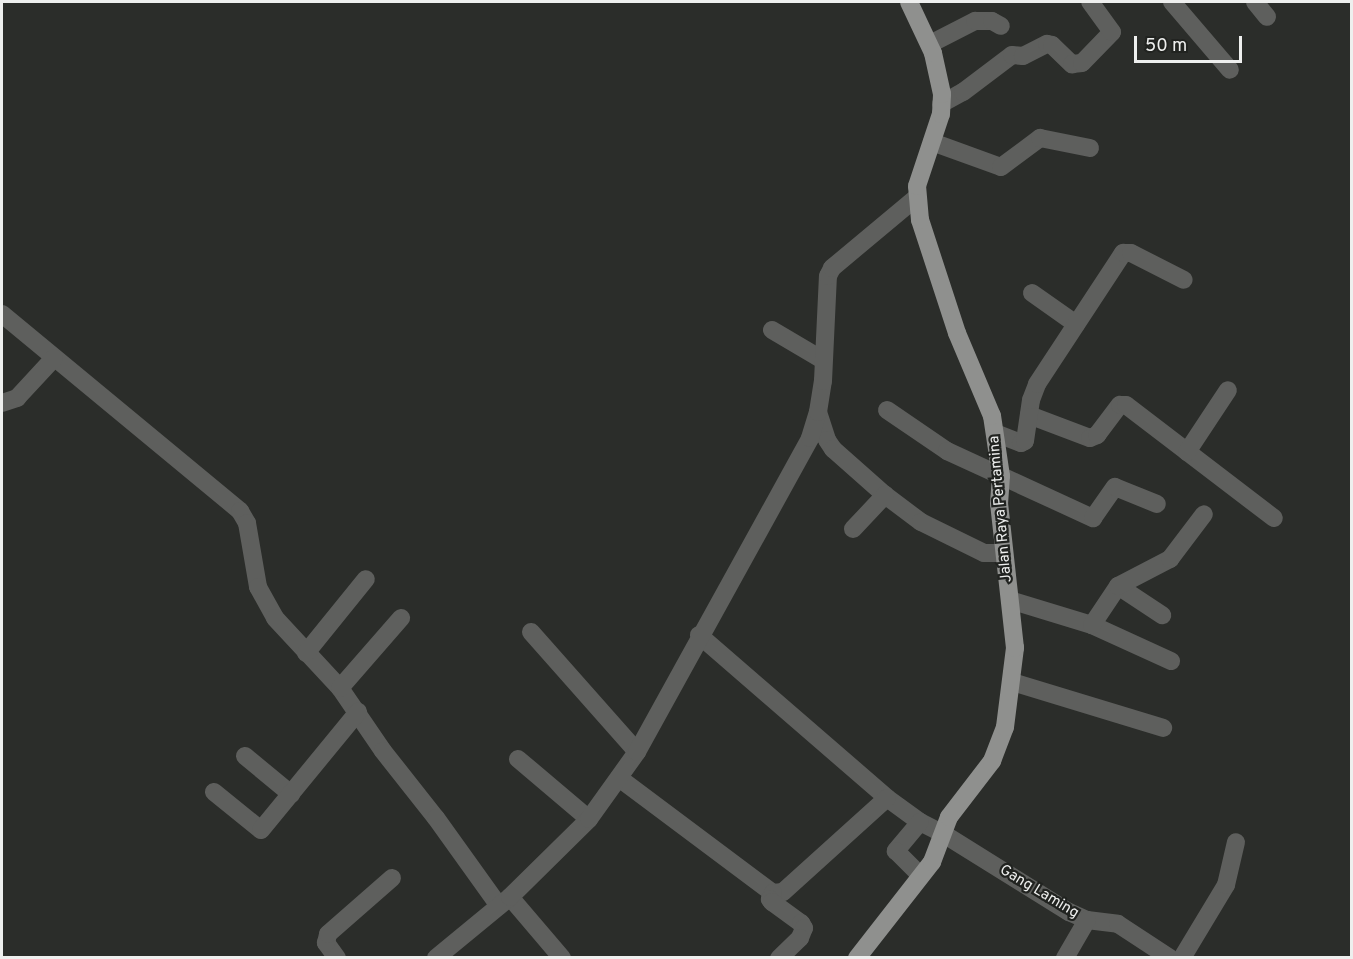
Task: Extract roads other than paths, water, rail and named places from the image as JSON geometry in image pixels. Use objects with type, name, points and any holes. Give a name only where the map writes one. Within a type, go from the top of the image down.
[{"type":"main road","name":"Jalan Raya Pertamina","points":[[857,957],[932,862],[942,833],[960,800],[992,761],[1003,737],[1015,648],[999,504],[1001,476],[992,416],[957,333],[920,220],[917,197],[920,174],[932,142],[941,104],[939,72],[930,44],[909,2]]},
{"type":"street","points":[[941,104],[963,92],[1012,55],[1023,56],[1047,44],[1052,45],[1072,64],[1082,63],[1112,32],[1090,2]]},
{"type":"street","points":[[1172,2],[1230,70]]},
{"type":"street","points":[[1254,2],[1267,17]]},
{"type":"street","points":[[930,44],[975,21],[992,21],[1001,26]]},
{"type":"street","points":[[932,142],[1001,167],[1040,138],[1090,148]]},
{"type":"street","points":[[436,957],[505,902],[589,819],[637,752],[699,635],[786,485],[810,438],[818,412],[824,360],[828,276],[832,268],[917,197]]},
{"type":"street","points":[[994,433],[1023,442],[1027,437],[1029,415],[1037,384],[1123,253],[1131,253],[1184,280]]},
{"type":"street","points":[[1032,293],[1076,324]]},
{"type":"street","points":[[2,314],[240,511],[247,523],[258,587],[275,618],[340,688],[383,751],[505,902],[562,957]]},
{"type":"street","points":[[772,330],[824,360]]},
{"type":"street","points":[[2,403],[17,398],[54,358]]},
{"type":"street","points":[[1187,452],[1228,390]]},
{"type":"street","points":[[1029,415],[1090,438],[1097,435],[1123,404],[1274,518]]},
{"type":"street","points":[[887,410],[947,451],[1093,518],[1115,487],[1157,504]]},
{"type":"street","points":[[818,412],[827,440],[833,449],[885,495],[921,522],[984,553],[1004,553]]},
{"type":"street","points":[[853,529],[885,495]]},
{"type":"street","points":[[1092,625],[1107,599],[1118,586],[1170,559],[1204,513]]},
{"type":"street","points":[[306,654],[366,579]]},
{"type":"street","points":[[1118,586],[1162,615]]},
{"type":"street","points":[[1010,600],[1092,625],[1171,661]]},
{"type":"street","points":[[340,688],[401,618]]},
{"type":"street","points":[[531,633],[637,752]]},
{"type":"street","name":"Gang Laming","points":[[699,635],[887,798],[920,822],[942,833],[1070,912],[1086,920],[1118,924],[1170,957]]},
{"type":"street","points":[[1012,682],[1163,728]]},
{"type":"street","points":[[214,792],[261,830],[358,712]]},
{"type":"street","points":[[245,756],[291,794]]},
{"type":"street","points":[[518,759],[589,819]]},
{"type":"street","points":[[619,778],[773,893],[783,892],[887,798]]},
{"type":"street","points":[[920,822],[896,852],[921,876]]},
{"type":"street","points":[[1182,957],[1226,885],[1236,842]]},
{"type":"street","points":[[337,957],[326,943],[328,934],[392,878]]},
{"type":"street","points":[[773,893],[771,902],[801,923],[804,928],[800,938],[779,957]]},
{"type":"street","points":[[1065,957],[1086,920]]}]
